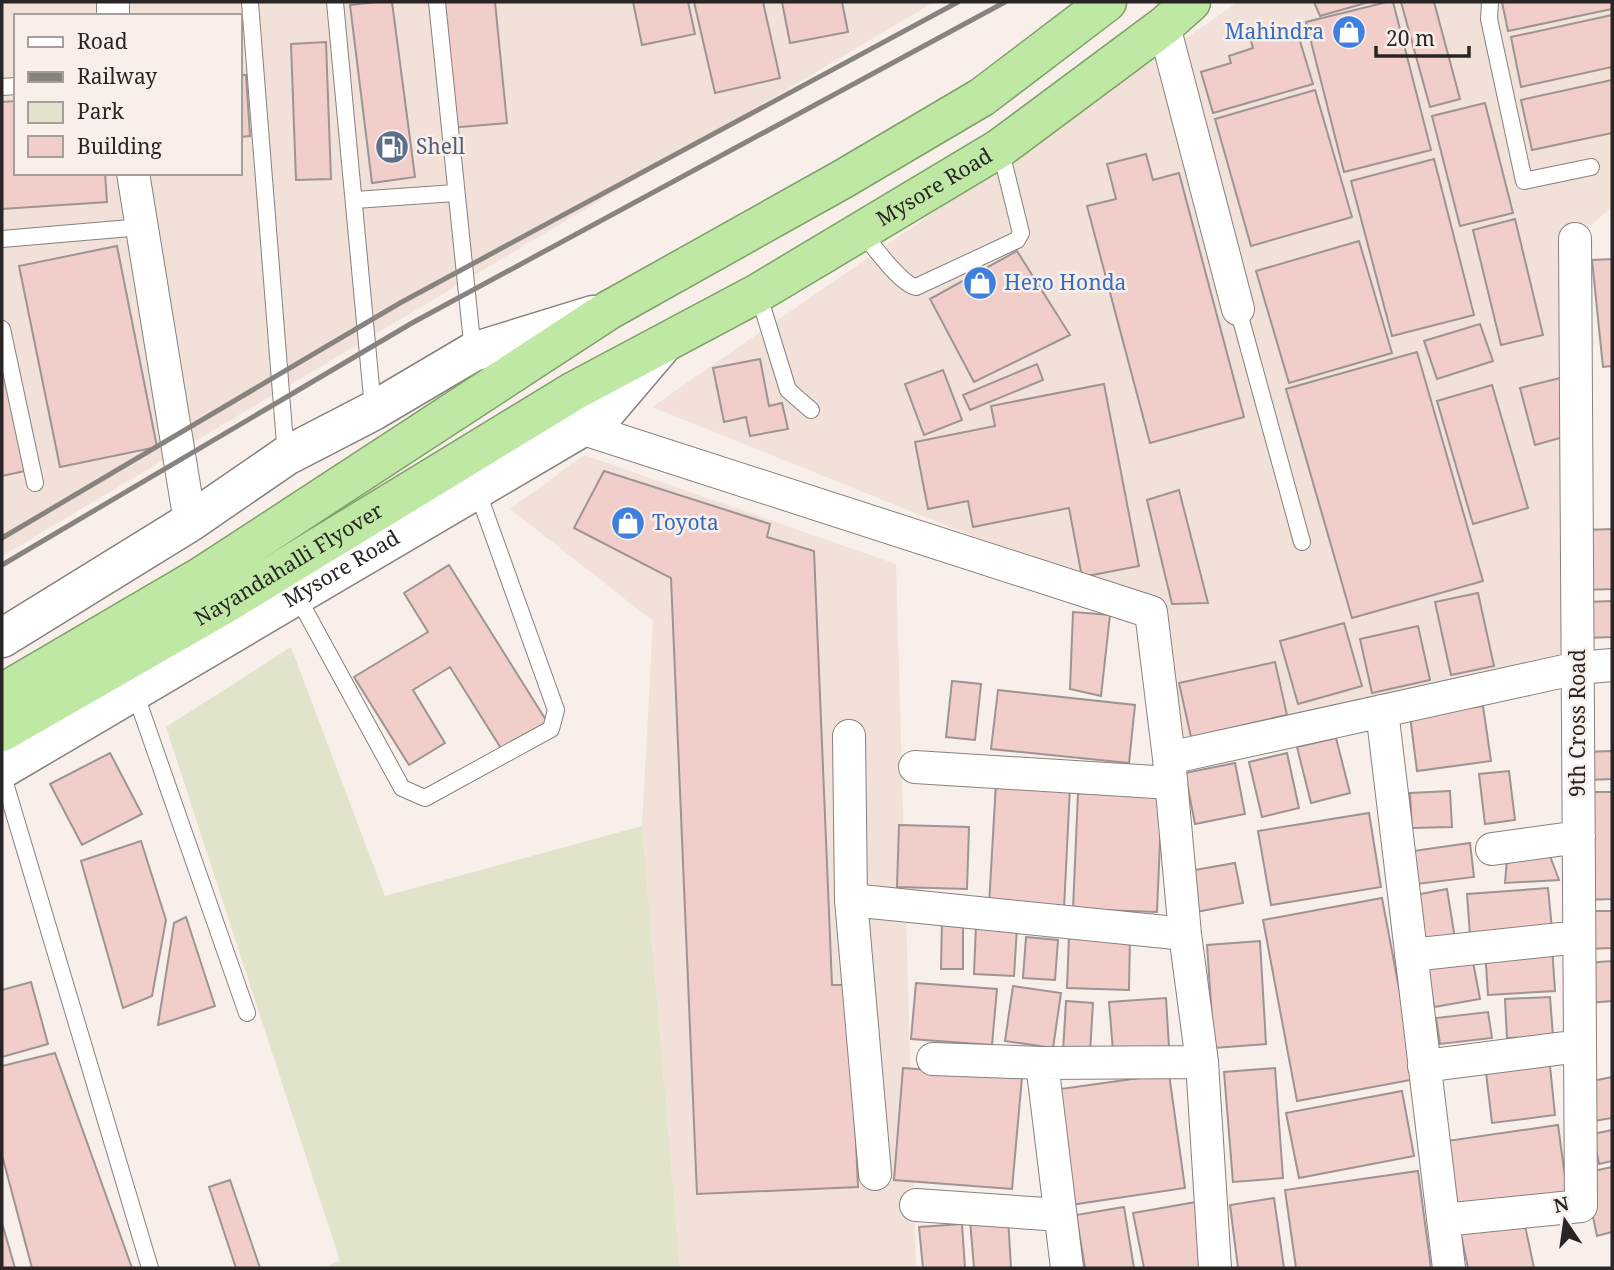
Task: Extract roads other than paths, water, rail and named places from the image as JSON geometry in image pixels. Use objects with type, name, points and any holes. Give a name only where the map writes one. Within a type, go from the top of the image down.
[{"type":"highway","points":[[609,310],[832,186],[982,97],[1107,2]]},
{"type":"highway","name":"Mysore Road","points":[[574,391],[660,348],[758,293],[1000,148],[1177,14]]},
{"type":"highway","name":"Nayandahalli Flyover","points":[[2,693],[202,576],[498,386],[609,310]]},
{"type":"highway","name":"Nayandahalli Flyover","points":[[3,731],[225,604],[574,391]]},
{"type":"street","points":[[1177,14],[1238,309]]},
{"type":"street","points":[[133,175],[190,522]]},
{"type":"street","name":"9th Cross Road","points":[[1443,1220],[1581,1206],[1575,239]]},
{"type":"street","points":[[2,638],[190,522],[286,456],[373,411],[473,352],[609,310]]},
{"type":"street","name":"Mysore Road","points":[[2,771],[134,690],[603,415],[660,348]]},
{"type":"street","points":[[581,428],[1151,612],[1170,771],[1185,934],[1202,1062],[1215,1268]]},
{"type":"street","points":[[915,767],[1170,771],[1382,711],[1578,668],[1612,665]]},
{"type":"street","points":[[1382,711],[1449,1268]]},
{"type":"street","points":[[849,736],[851,900],[875,1174]]},
{"type":"street","points":[[1492,849],[1579,837]]},
{"type":"street","points":[[851,900],[1185,934]]},
{"type":"street","points":[[1411,954],[1579,937]]},
{"type":"street","points":[[1424,1066],[1580,1046]]},
{"type":"street","points":[[933,1059],[1042,1063],[1202,1062]]},
{"type":"street","points":[[1042,1063],[1067,1268]]},
{"type":"street","points":[[916,1205],[1060,1215]]},
{"type":"lane","points":[[335,2],[373,411]]},
{"type":"lane","points":[[437,2],[473,352]]},
{"type":"lane","points":[[1490,2],[1489,19],[1524,181],[1591,167]]},
{"type":"lane","points":[[250,3],[286,456]]},
{"type":"lane","points":[[861,231],[898,274],[916,287],[1017,240],[1021,233],[1000,148]]},
{"type":"lane","points":[[355,200],[455,193]]},
{"type":"lane","points":[[2,239],[142,227]]},
{"type":"lane","points":[[758,293],[788,390],[811,410]]},
{"type":"lane","points":[[1238,309],[1302,542]]},
{"type":"lane","points":[[2,329],[35,483]]},
{"type":"lane","points":[[297,596],[402,788],[425,798],[551,729],[556,710],[477,490]]},
{"type":"lane","points":[[134,690],[247,1013]]},
{"type":"lane","points":[[2,771],[150,1268]]},
{"type":"railway","points":[[2,538],[400,303],[958,2]]},
{"type":"railway","points":[[2,565],[412,323],[1005,2]]},
{"type":"place","name":"Mahindra","points":[[1349,32]]},
{"type":"place","name":"Shell","points":[[392,147]]},
{"type":"place","name":"Hero Honda","points":[[980,283]]},
{"type":"place","name":"Toyota","points":[[628,523]]}]
